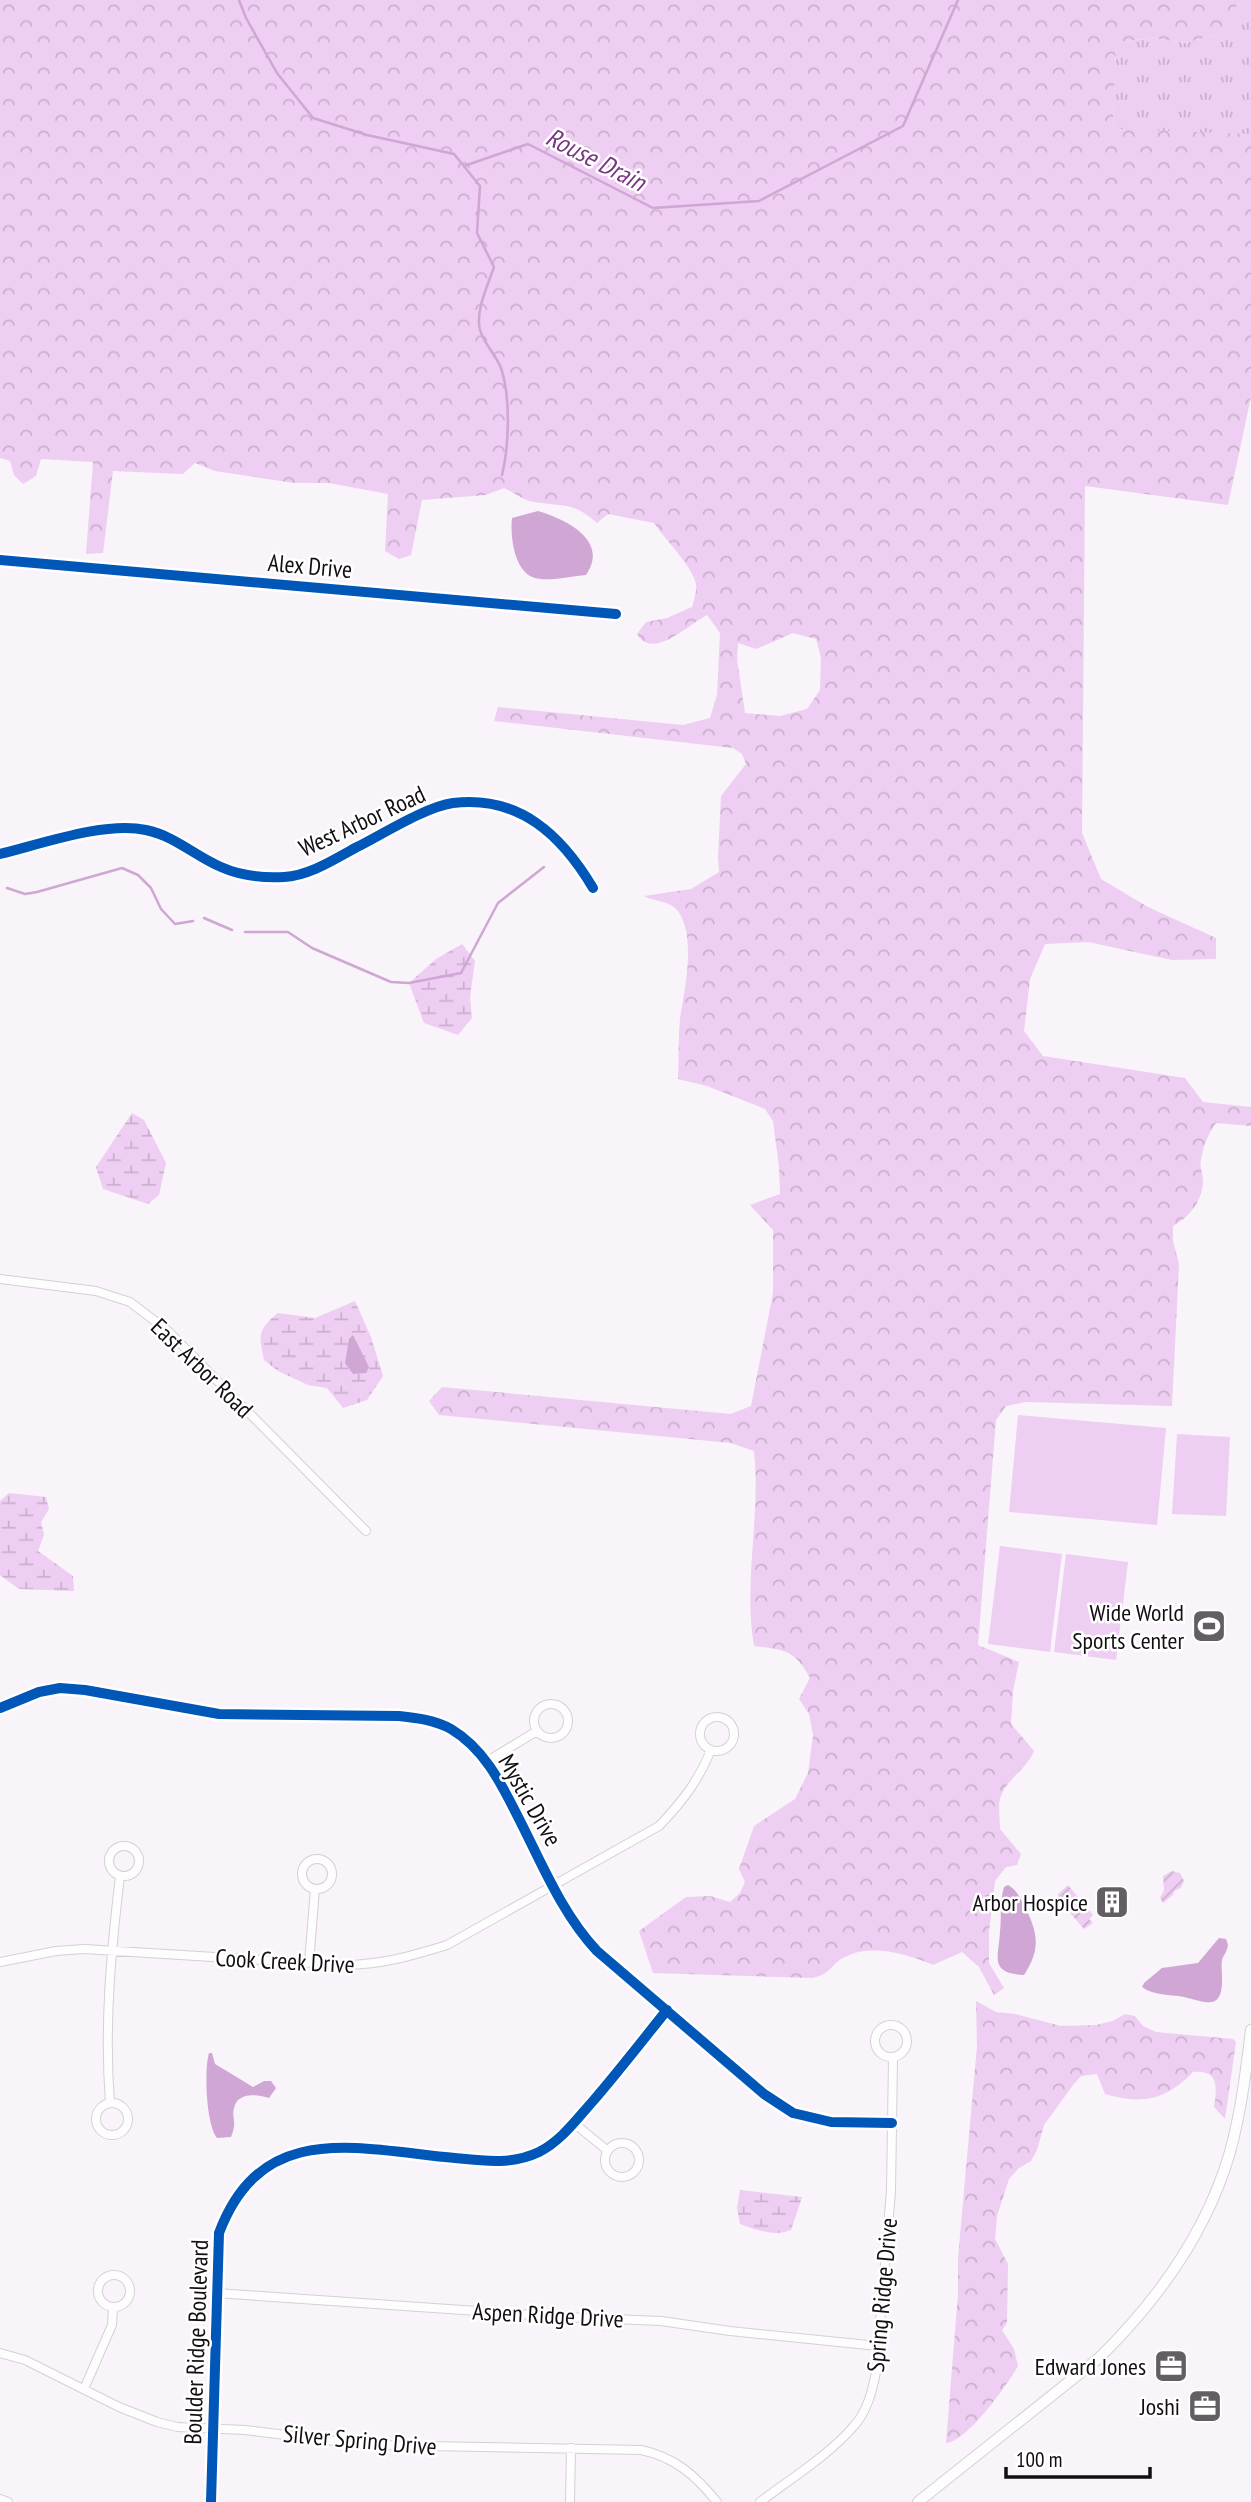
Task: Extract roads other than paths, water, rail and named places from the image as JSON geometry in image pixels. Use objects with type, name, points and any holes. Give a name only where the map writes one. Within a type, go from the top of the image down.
[{"type":"street","name":"Alex Drive","points":[[0,560],[616,614]]},
{"type":"street","name":"West Arbor Road","points":[[0,854],[114,828],[145,829],[175,839],[219,867],[236,873],[255,877],[287,877],[326,863],[415,817],[453,803],[491,804],[526,815],[554,836],[575,859],[593,888]]},
{"type":"street","name":"East Arbor Road","points":[[0,1279],[96,1291],[131,1302],[168,1331],[366,1531]]},
{"type":"street","name":"Mystic Drive","points":[[0,1708],[14,1701],[60,1688],[219,1714],[399,1716],[428,1720],[449,1728],[465,1739],[497,1777],[578,1928],[595,1948],[764,2094],[793,2113],[831,2122],[892,2123]]},
{"type":"street","points":[[551,1704],[564,1710],[568,1719],[562,1734],[551,1738],[537,1731],[535,1718],[540,1708],[551,1704]]},
{"type":"street","points":[[720,1717],[732,1725],[734,1738],[725,1749],[711,1750],[701,1740],[702,1726],[707,1721],[720,1717]]},
{"type":"street","points":[[486,1762],[537,1731]]},
{"type":"street","name":"Cook Creek Drive","points":[[0,1962],[57,1951],[84,1949],[364,1965],[412,1957],[447,1945],[659,1826],[683,1800],[702,1771],[711,1750]]},
{"type":"street","points":[[110,2103],[107,2025],[111,1951],[120,1877]]},
{"type":"street","points":[[309,1963],[315,1889]]},
{"type":"street","name":"Boulder Ridge Boulevard","points":[[211,2502],[219,2233],[228,2209],[240,2190],[282,2157],[306,2150],[334,2148],[494,2162],[517,2160],[541,2151],[575,2124],[667,2010]]},
{"type":"street","points":[[891,2025],[899,2027],[907,2040],[906,2048],[893,2058],[880,2054],[875,2047],[878,2032],[891,2025]]},
{"type":"street","points":[[918,2502],[1099,2358],[1132,2324],[1174,2270],[1196,2234],[1229,2154],[1244,2087],[1251,2031]]},
{"type":"street","name":"Spring Ridge Drive","points":[[760,2502],[855,2426],[872,2394],[891,2191],[893,2058]]},
{"type":"street","points":[[110,2103],[124,2108],[128,2117],[126,2127],[113,2135],[103,2132],[97,2123],[97,2112],[110,2103]]},
{"type":"street","points":[[575,2124],[608,2151]]},
{"type":"street","points":[[618,2144],[633,2147],[639,2159],[636,2171],[621,2178],[610,2172],[605,2159],[608,2151],[618,2144]]},
{"type":"street","points":[[114,2275],[124,2278],[131,2292],[127,2302],[113,2308],[100,2299],[98,2288],[104,2279],[114,2275]]},
{"type":"street","name":"Aspen Ridge Drive","points":[[216,2293],[564,2317],[662,2321],[730,2331],[878,2346]]},
{"type":"street","points":[[84,2389],[112,2325],[113,2308]]},
{"type":"street","name":"Silver Spring Drive","points":[[0,2353],[25,2360],[157,2422],[177,2427],[213,2428],[368,2445],[617,2448],[658,2454],[691,2473],[717,2502]]},
{"type":"street","points":[[570,2502],[571,2448]]},
{"type":"street","points":[[0,2498],[8,2502]]},
{"type":"waterway","points":[[239,0],[246,18],[277,73],[313,118],[367,135],[454,154],[480,186],[477,233],[494,267],[483,298],[479,323],[482,335],[501,368],[506,393],[507,436],[502,475]]},
{"type":"waterway","name":"Rouse Drain","points":[[464,166],[528,144],[653,208],[759,201],[903,126],[958,0]]},
{"type":"waterway","points":[[245,932],[288,932],[312,948],[391,982],[409,983],[461,973],[498,903],[544,867]]},
{"type":"waterway","points":[[7,888],[25,894],[37,892],[122,868],[138,875],[151,888],[161,909],[175,924],[193,921]]},
{"type":"waterway","points":[[204,918],[232,930]]},
{"type":"place","name":"Wide World Sports Center","points":[[1209,1626]]},
{"type":"place","name":"Arbor Hospice","points":[[1112,1902]]},
{"type":"place","name":"Edward Jones","points":[[1171,2366]]},
{"type":"place","name":"Joshi","points":[[1205,2406]]}]
